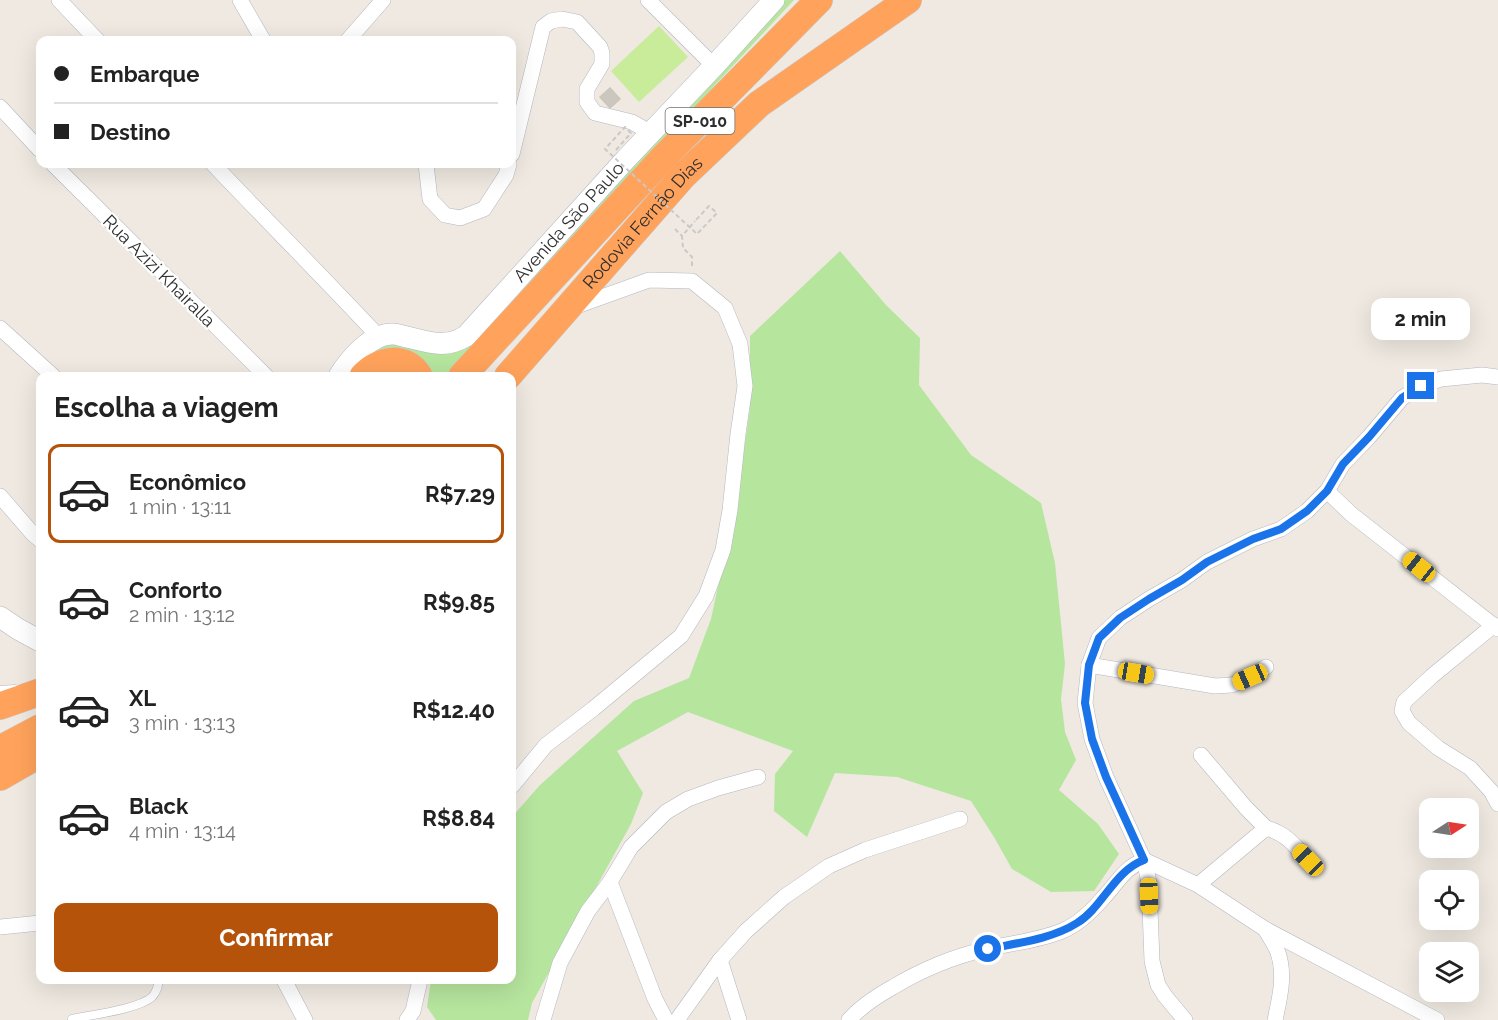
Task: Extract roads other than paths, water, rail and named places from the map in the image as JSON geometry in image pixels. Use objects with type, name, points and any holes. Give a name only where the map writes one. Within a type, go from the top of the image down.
[{"type":"highway","name":"Rodovia Fernão Dias","points":[[466,372],[663,158],[819,0]]},
{"type":"highway","name":"Rodovia Fernão Dias","points":[[512,372],[683,176],[759,104],[908,0]]},
{"type":"highway","points":[[367,372],[380,363],[390,361],[401,362],[415,372]]},
{"type":"highway","points":[[0,706],[36,692]]},
{"type":"highway","points":[[0,749],[36,730]]},
{"type":"highway","points":[[0,777],[36,756]]},
{"type":"street","points":[[58,0],[93,36]]},
{"type":"street","points":[[240,0],[260,36]]},
{"type":"street","points":[[352,36],[383,0]]},
{"type":"street","points":[[648,0],[714,66]]},
{"type":"street","name":"Avenida São Paulo","points":[[378,336],[393,334],[442,344],[452,343],[466,336],[774,0]]},
{"type":"street","points":[[516,138],[543,27],[551,21],[562,19],[577,22],[603,52],[602,63],[587,89],[587,102],[595,113],[633,122],[651,133]]},
{"type":"street","points":[[0,107],[36,146]]},
{"type":"street","name":"Rua Azizi Khairalla","points":[[57,168],[262,372]]},
{"type":"street","points":[[217,168],[326,279],[378,336],[365,345],[342,372]]},
{"type":"street","points":[[426,168],[430,199],[445,215],[460,218],[484,209],[506,175],[508,168]]},
{"type":"street","points":[[516,781],[546,745],[681,636],[706,597],[723,549],[746,386],[740,344],[725,308],[692,281],[648,280],[568,309]]},
{"type":"street","points":[[0,328],[49,372]]},
{"type":"street","points":[[1185,1020],[1158,985],[1152,961],[1149,882],[1144,860],[1106,777],[1092,739],[1085,703],[1089,665],[1099,638],[1120,618],[1149,599],[1218,557],[1253,539],[1281,529],[1307,511],[1327,491],[1343,464],[1402,398],[1421,386],[1441,379],[1482,375],[1498,377]]},
{"type":"street","points":[[1327,491],[1351,514],[1496,627],[1432,676],[1404,702],[1402,711],[1409,723],[1438,748],[1470,768],[1491,791],[1498,804]]},
{"type":"street","points":[[0,496],[36,537]]},
{"type":"street","points":[[0,617],[36,639]]},
{"type":"street","points":[[1089,665],[1215,686],[1232,685],[1266,667]]},
{"type":"street","points":[[1201,754],[1246,808],[1266,828],[1286,837],[1308,860]]},
{"type":"street","points":[[543,1020],[560,963],[588,911],[610,882],[631,847],[666,812],[718,788],[758,777]]},
{"type":"street","points":[[677,1020],[720,960],[746,931],[777,904],[829,866],[865,850],[960,819]]},
{"type":"street","points":[[1198,885],[1266,828]]},
{"type":"street","points":[[849,1020],[858,1010],[919,972],[958,956],[1045,937],[1079,922],[1104,897],[1124,872],[1133,864],[1144,860],[1198,885],[1265,929],[1437,1020]]},
{"type":"street","points":[[610,882],[655,999],[666,1020]]},
{"type":"street","points":[[0,927],[36,923]]},
{"type":"street","points":[[1265,929],[1277,950],[1282,968],[1282,990],[1275,1020]]},
{"type":"street","points":[[720,960],[739,1020]]},
{"type":"street","points":[[286,984],[304,1020]]},
{"type":"street","points":[[412,1017],[419,984]]},
{"type":"lane","points":[[0,690],[36,690]]},
{"type":"lane","points":[[72,1019],[138,1004],[151,998],[158,984]]}]
